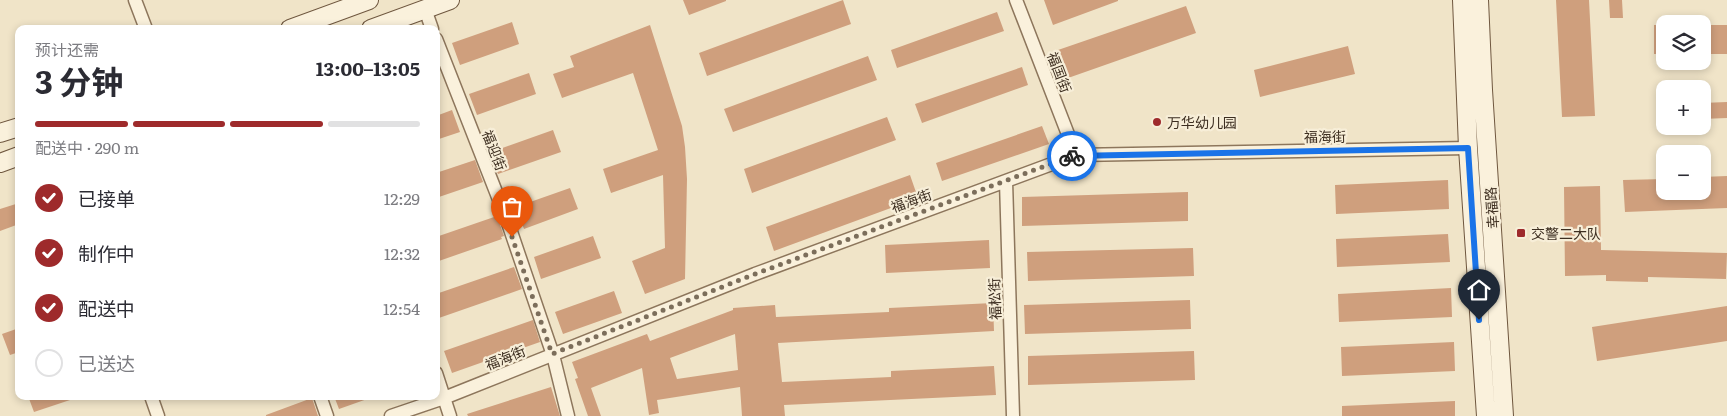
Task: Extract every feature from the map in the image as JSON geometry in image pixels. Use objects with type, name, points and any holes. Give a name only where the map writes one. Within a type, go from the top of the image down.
[{"type":"main road","points":[[301,25],[370,0]]},
{"type":"main road","points":[[382,25],[450,0]]},
{"type":"main road","name":"幸福路","points":[[1462,0],[1468,148],[1486,416]]},
{"type":"main road","name":"幸福路","points":[[1479,0],[1504,416]]},
{"type":"main road","points":[[0,134],[15,128]]},
{"type":"main road","points":[[0,162],[15,157]]},
{"type":"street","points":[[135,0],[144,25]]},
{"type":"street","name":"福国街","points":[[1016,0],[1076,155]]},
{"type":"street","points":[[425,9],[431,25]]},
{"type":"street","name":"福迎街","points":[[440,49],[507,220],[552,354],[568,416]]},
{"type":"street","name":"福海街","points":[[440,399],[755,274],[1076,155],[1468,148]]},
{"type":"street","name":"福松街","points":[[1006,181],[1013,416]]},
{"type":"street","points":[[440,386],[450,416]]},
{"type":"street","points":[[152,400],[158,416]]},
{"type":"street","points":[[321,400],[327,416]]},
{"type":"street","name":"福海街","points":[[391,416],[438,400]]},
{"type":"building","points":[[683,0],[726,0],[726,1],[689,15]]},
{"type":"building","points":[[843,0],[851,24],[707,76],[699,53]]},
{"type":"building","points":[[1044,0],[1118,0],[1118,1],[1053,25]]},
{"type":"building","points":[[1556,0],[1589,0],[1595,116],[1562,117]]},
{"type":"building","points":[[1609,0],[1622,0],[1623,18],[1610,18]]},
{"type":"building","points":[[1186,6],[1196,33],[1068,78],[1058,50]]},
{"type":"building","points":[[997,12],[1004,31],[897,68],[891,50]]},
{"type":"building","points":[[512,22],[519,44],[460,65],[452,43]]},
{"type":"building","points":[[650,25],[682,126],[687,179],[685,279],[645,294],[632,261],[665,248],[663,175],[611,193],[603,169],[658,150],[633,73],[562,98],[553,74],[574,67],[570,56]]},
{"type":"building","points":[[1654,25],[1656,25],[1656,54],[1654,54]]},
{"type":"building","points":[[1711,25],[1727,25],[1727,54],[1711,54]]},
{"type":"building","points":[[1348,46],[1355,74],[1260,97],[1254,70]]},
{"type":"building","points":[[868,56],[877,80],[733,132],[724,109]]},
{"type":"building","points":[[1022,67],[1028,85],[922,123],[915,104]]},
{"type":"building","points":[[529,73],[536,94],[477,115],[469,94]]},
{"type":"building","points":[[1727,102],[1727,118],[1711,119],[1711,103]]},
{"type":"building","points":[[452,110],[460,132],[440,139],[440,114]]},
{"type":"building","points":[[887,117],[896,140],[752,193],[744,169]]},
{"type":"building","points":[[1042,126],[1049,144],[942,181],[936,163]]},
{"type":"building","points":[[553,130],[561,152],[498,174],[490,155],[494,151]]},
{"type":"building","points":[[475,160],[483,182],[440,197],[440,172]]},
{"type":"building","points":[[910,175],[918,198],[774,251],[766,227]]},
{"type":"building","points":[[1727,176],[1727,208],[1625,212],[1623,180],[1656,179],[1656,200],[1711,200],[1711,177]]},
{"type":"building","points":[[1448,180],[1449,209],[1336,214],[1335,185]]},
{"type":"building","points":[[1600,186],[1601,250],[1727,253],[1726,279],[1648,277],[1648,282],[1606,281],[1606,275],[1565,276],[1564,187]]},
{"type":"building","points":[[570,188],[578,209],[524,229],[516,207]]},
{"type":"building","points":[[1188,192],[1188,221],[1022,226],[1022,197]]},
{"type":"building","points":[[15,204],[15,225],[0,231],[0,209]]},
{"type":"building","points":[[497,216],[504,236],[501,237],[502,239],[440,261],[440,236]]},
{"type":"building","points":[[1448,234],[1450,262],[1337,267],[1336,239]]},
{"type":"building","points":[[593,236],[601,258],[541,279],[534,257]]},
{"type":"building","points":[[989,240],[990,268],[886,273],[885,245]]},
{"type":"building","points":[[1193,248],[1194,276],[1028,281],[1027,252]]},
{"type":"building","points":[[514,267],[522,289],[440,318],[440,293]]},
{"type":"building","points":[[1451,288],[1452,317],[1339,322],[1338,294]]},
{"type":"building","points":[[614,291],[622,313],[563,334],[555,312]]},
{"type":"building","points":[[1190,300],[1191,329],[1025,334],[1024,305]]},
{"type":"building","points":[[993,303],[994,331],[778,343],[782,382],[891,377],[891,371],[994,366],[996,395],[784,405],[785,416],[742,416],[740,387],[657,400],[659,413],[649,415],[642,368],[591,388],[601,416],[588,416],[575,379],[578,378],[572,362],[647,334],[650,341],[733,310],[733,308],[775,305],[776,317],[889,312],[889,308]],"holes":[[[735,334],[738,370],[677,379],[670,358]]]},
{"type":"building","points":[[1727,306],[1727,341],[1597,361],[1592,327]]},
{"type":"building","points":[[533,320],[540,342],[452,373],[444,351]]},
{"type":"building","points":[[15,329],[15,353],[10,355],[2,334]]},
{"type":"building","points":[[1454,342],[1455,371],[1342,376],[1341,347]]},
{"type":"building","points":[[1194,351],[1195,380],[1028,385],[1028,356]]},
{"type":"building","points":[[551,387],[560,416],[468,416],[467,414]]},
{"type":"building","points":[[30,400],[70,400],[34,412]]},
{"type":"building","points":[[307,400],[313,400],[318,416],[266,416]]},
{"type":"building","points":[[336,400],[364,400],[339,409]]},
{"type":"building","points":[[1455,401],[1455,416],[1342,416],[1342,406]]},
{"type":"way so far","points":[[512,237],[552,354],[755,274],[1072,156]]},
{"type":"place","name":"万华幼儿园","points":[[1157,122]]},
{"type":"place","name":"交警二大队","points":[[1521,233]]},
{"type":"route","points":[[1072,156],[1468,148],[1479,320]]}]
